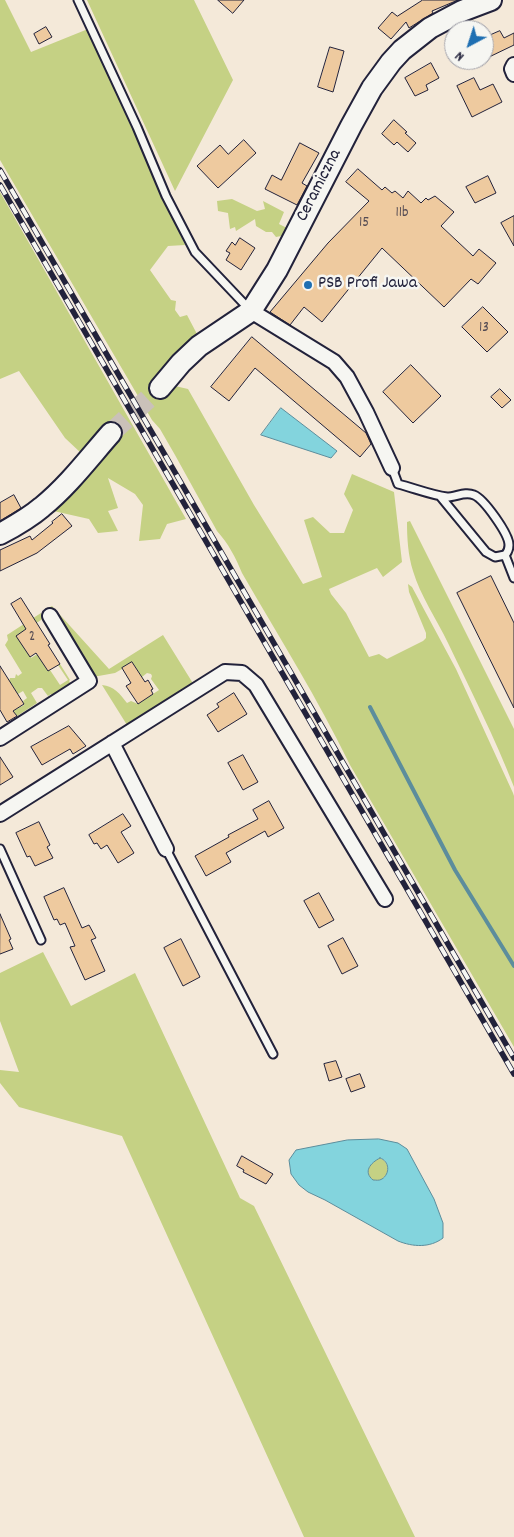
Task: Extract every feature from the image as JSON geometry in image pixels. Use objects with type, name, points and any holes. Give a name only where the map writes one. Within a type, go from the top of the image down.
[{"type":"street","name":"Ceramiczna","points":[[160,388],[180,363],[199,346],[250,311],[277,270],[372,88],[391,62],[402,50],[430,28],[462,11],[491,0]]},
{"type":"street","points":[[514,65],[512,69],[514,74]]},
{"type":"street","points":[[250,311],[334,362],[347,377],[366,412],[392,468]]},
{"type":"street","points":[[0,534],[20,523],[43,506],[74,475],[111,433]]},
{"type":"street","points":[[0,738],[90,681],[50,616]]},
{"type":"street","points":[[0,814],[226,672],[242,673],[256,685],[385,899]]},
{"type":"street","points":[[112,743],[166,849]]},
{"type":"lane","points":[[78,0],[137,127],[166,196],[195,252],[250,311]]},
{"type":"lane","points":[[392,468],[398,484],[440,496],[450,497],[464,494],[476,496],[482,501],[506,533],[508,551],[505,555],[494,557],[486,552],[440,496]]},
{"type":"lane","points":[[505,555],[514,578]]},
{"type":"lane","points":[[0,848],[41,940]]},
{"type":"lane","points":[[166,849],[273,1054]]},
{"type":"green space","points":[[0,0],[5,0],[31,52],[88,29],[185,245],[168,246],[150,270],[171,300],[176,301],[175,310],[180,317],[187,315],[197,334],[188,344],[163,392],[175,386],[188,389],[254,505],[303,584],[322,577],[304,520],[313,517],[330,533],[344,533],[353,510],[344,494],[352,474],[394,492],[402,562],[383,577],[377,568],[329,589],[346,613],[369,657],[379,654],[387,659],[426,638],[426,633],[409,592],[408,584],[412,587],[456,669],[513,793],[514,1047],[350,765],[312,692],[231,551],[217,531],[160,429],[152,420],[0,160]]},
{"type":"green space","points":[[87,0],[194,0],[233,80],[175,191]]},
{"type":"green space","points":[[0,192],[186,519],[167,524],[160,539],[139,541],[143,505],[135,494],[108,478],[118,508],[108,511],[118,531],[98,533],[89,519],[49,510],[107,427],[93,437],[82,454],[65,438],[19,371],[0,379]]},
{"type":"green space","points":[[232,199],[257,211],[265,209],[263,201],[284,212],[279,224],[289,229],[286,235],[276,237],[272,232],[266,232],[256,226],[255,219],[236,231],[235,227],[230,229],[228,213],[218,211],[217,201]]},
{"type":"green space","points":[[410,521],[514,729],[514,787],[483,715],[416,580],[408,546],[407,522]]},
{"type":"green space","points":[[52,606],[109,669],[163,635],[194,685],[127,725],[102,685],[113,689],[127,703],[131,701],[138,704],[159,690],[151,679],[151,674],[147,673],[142,677],[132,662],[115,673],[93,677],[50,607]]},
{"type":"green space","points":[[41,613],[44,618],[17,636],[31,658],[39,653],[48,671],[50,670],[60,685],[68,680],[58,665],[60,664],[72,686],[53,698],[51,694],[48,696],[42,688],[38,688],[31,693],[37,703],[17,716],[13,711],[24,705],[23,701],[27,698],[23,691],[18,694],[9,681],[10,678],[15,678],[16,674],[18,676],[22,673],[5,645],[8,640],[7,635]]},
{"type":"green space","points":[[43,952],[71,1006],[135,973],[240,1198],[254,1206],[415,1537],[304,1537],[122,1136],[19,1107],[0,1083],[0,1070],[19,1072],[0,1021],[0,973]]},
{"type":"green space","points":[[379,1158],[385,1162],[388,1168],[385,1177],[373,1180],[368,1171],[373,1162]]},
{"type":"water","points":[[281,408],[337,451],[331,458],[261,435]]},
{"type":"water","points":[[379,1139],[398,1143],[407,1149],[434,1199],[443,1223],[443,1238],[433,1244],[421,1246],[398,1241],[308,1192],[299,1185],[291,1174],[289,1160],[296,1150],[347,1140]],"holes":[[[380,1158],[386,1162],[388,1171],[381,1180],[373,1180],[368,1174],[369,1168],[376,1160]]]},
{"type":"building","points":[[218,0],[244,0],[233,13]]},
{"type":"building","points":[[423,0],[458,0],[432,11],[433,13],[409,28],[406,22],[391,39],[378,28],[392,12],[397,16]]},
{"type":"building","points":[[46,27],[52,37],[39,44],[34,34]]},
{"type":"building","points":[[500,31],[504,38],[514,33],[514,45],[494,55],[494,34]]},
{"type":"building","points":[[330,47],[344,51],[333,92],[318,87]]},
{"type":"building","points":[[431,63],[439,78],[426,85],[428,90],[415,96],[405,78]]},
{"type":"building","points":[[474,78],[480,90],[493,84],[502,102],[472,117],[457,86]]},
{"type":"building","points":[[394,120],[416,143],[408,152],[397,142],[394,145],[382,134]]},
{"type":"building","points":[[244,140],[256,153],[218,188],[197,166],[220,145],[228,154]]},
{"type":"building","points":[[300,143],[319,153],[302,183],[307,186],[297,205],[265,189],[272,175],[281,180]]},
{"type":"building","points":[[358,169],[382,190],[385,187],[392,193],[395,191],[403,198],[408,191],[421,203],[426,198],[428,200],[435,196],[454,212],[441,226],[473,256],[479,249],[496,263],[478,284],[471,279],[444,307],[382,248],[322,322],[304,307],[290,325],[270,312],[328,243],[369,201],[346,182]]},
{"type":"building","points":[[488,176],[496,193],[475,203],[466,187]]},
{"type":"building","points":[[514,216],[514,246],[501,223]]},
{"type":"building","points":[[240,238],[255,248],[241,270],[226,260],[230,253],[226,251],[232,242],[235,245]]},
{"type":"building","points":[[483,307],[508,332],[487,352],[462,327]]},
{"type":"building","points":[[252,337],[366,433],[371,444],[360,457],[255,368],[229,401],[211,387]]},
{"type":"building","points":[[411,365],[441,396],[413,423],[383,392]]},
{"type":"building","points":[[500,389],[511,400],[502,408],[491,397]]},
{"type":"building","points":[[14,495],[21,508],[0,521],[0,503]]},
{"type":"building","points":[[62,514],[72,526],[37,553],[0,571],[0,550],[30,536],[32,540]]},
{"type":"building","points":[[491,576],[514,623],[514,708],[457,593]]},
{"type":"building","points":[[21,598],[50,644],[48,645],[60,664],[48,671],[36,653],[30,657],[16,636],[26,629],[11,604]]},
{"type":"building","points":[[132,662],[145,682],[148,680],[153,689],[151,690],[153,694],[138,704],[126,686],[131,683],[122,668]]},
{"type":"building","points":[[0,666],[24,704],[13,711],[17,716],[7,722],[0,710]]},
{"type":"building","points":[[234,693],[247,714],[218,732],[207,715],[219,707],[217,704]]},
{"type":"building","points":[[69,726],[86,746],[73,754],[70,749],[42,765],[31,747]]},
{"type":"building","points":[[243,755],[258,782],[243,790],[228,763]]},
{"type":"building","points":[[0,757],[13,777],[0,785]]},
{"type":"building","points":[[269,801],[284,828],[268,837],[265,831],[226,853],[231,862],[206,876],[195,856],[258,819],[253,810]]},
{"type":"building","points":[[123,814],[131,826],[121,832],[134,853],[118,863],[107,845],[101,849],[97,843],[94,844],[89,835]]},
{"type":"building","points":[[39,822],[50,845],[47,847],[53,858],[35,866],[30,856],[27,857],[16,833]]},
{"type":"building","points":[[64,888],[82,928],[89,925],[96,938],[91,940],[105,971],[85,980],[70,947],[75,946],[65,923],[60,925],[57,919],[54,920],[44,897]]},
{"type":"building","points":[[319,893],[334,920],[319,928],[304,901]]},
{"type":"building","points":[[0,914],[11,939],[9,940],[13,949],[0,954]]},
{"type":"building","points":[[343,938],[358,966],[342,974],[328,946]]},
{"type":"building","points":[[181,939],[200,977],[183,986],[164,948]]},
{"type":"building","points":[[336,1061],[342,1077],[329,1081],[324,1064]]},
{"type":"building","points":[[360,1074],[365,1087],[351,1092],[346,1079]]},
{"type":"building","points":[[242,1156],[273,1174],[266,1184],[243,1172],[244,1170],[237,1166]]},
{"type":"waterway","points":[[370,707],[455,870],[514,966]]},
{"type":"tunnel","points":[[111,433],[160,388]]},
{"type":"railway","points":[[0,170],[514,1058]]},
{"type":"railway","points":[[0,185],[514,1074]]},
{"type":"place","name":"PSB Profi Jawa","points":[[308,285]]}]
